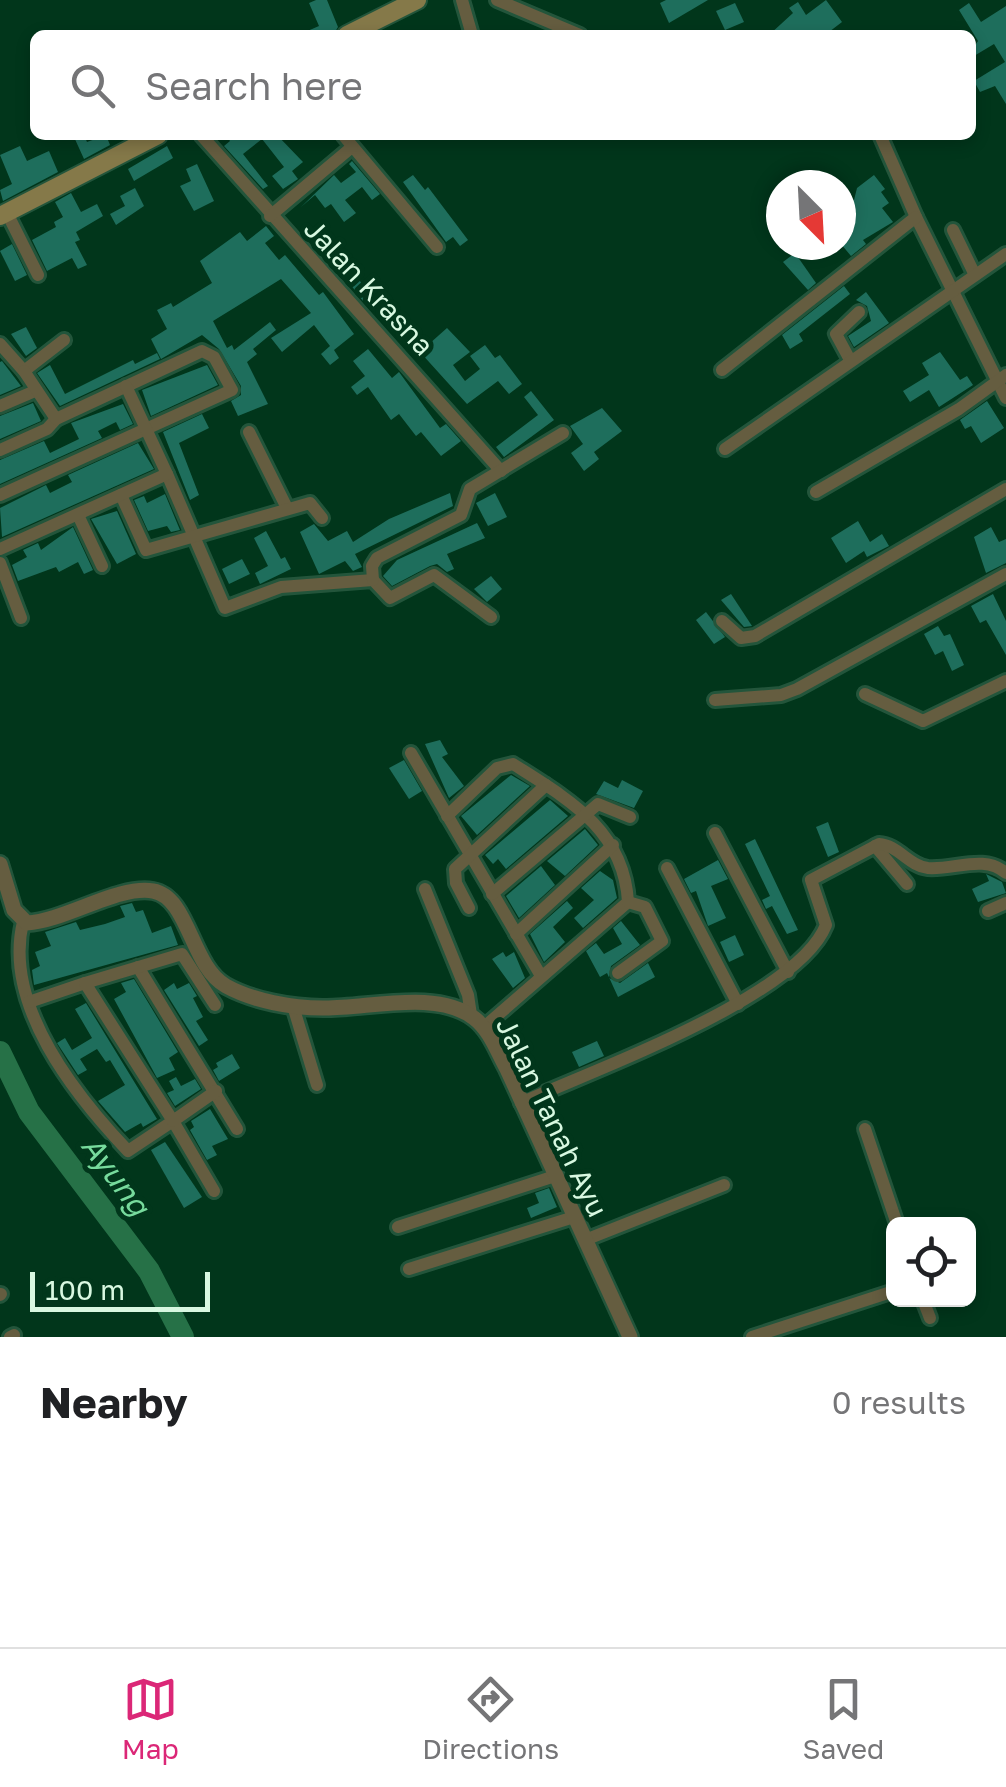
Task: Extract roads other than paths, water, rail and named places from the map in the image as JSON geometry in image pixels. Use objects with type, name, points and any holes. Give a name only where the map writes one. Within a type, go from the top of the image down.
[{"type":"main road","points":[[356,30],[417,0]]},
{"type":"main road","points":[[4,214],[148,140]]},
{"type":"street","points":[[462,0],[471,30]]},
{"type":"street","points":[[497,0],[568,30]]},
{"type":"street","name":"Jalan Krasna","points":[[205,140],[501,471]]},
{"type":"street","points":[[882,140],[952,290],[1002,378],[1006,398]]},
{"type":"street","points":[[270,216],[348,141],[437,247]]},
{"type":"street","points":[[4,214],[38,275]]},
{"type":"street","points":[[722,370],[916,218]]},
{"type":"street","points":[[953,230],[975,275]]},
{"type":"street","points":[[725,449],[1006,254]]},
{"type":"street","points":[[850,360],[836,334],[859,312]]},
{"type":"street","points":[[24,371],[64,340]]},
{"type":"street","points":[[1,347],[24,371],[56,418]]},
{"type":"street","points":[[0,450],[47,428],[56,418],[202,351],[214,357],[232,389],[0,494]]},
{"type":"street","points":[[816,492],[959,409],[1002,378]]},
{"type":"street","points":[[126,386],[225,608],[281,588],[373,580]]},
{"type":"street","points":[[0,406],[35,391]]},
{"type":"street","points":[[249,432],[287,508]]},
{"type":"street","points":[[491,617],[436,575],[390,598],[373,580],[372,566],[377,558],[460,514],[466,492],[562,434]]},
{"type":"street","points":[[0,549],[167,474]]},
{"type":"street","points":[[722,622],[740,638],[755,636],[1006,489]]},
{"type":"street","points":[[121,495],[146,550],[310,503],[322,518]]},
{"type":"street","points":[[78,515],[102,566]]},
{"type":"street","points":[[0,563],[21,618]]},
{"type":"street","points":[[715,700],[765,697],[797,689],[1006,574]]},
{"type":"street","points":[[866,694],[922,722],[1006,682]]},
{"type":"street","points":[[411,753],[540,976]]},
{"type":"street","points":[[446,816],[504,764],[514,764],[586,812],[613,845],[628,902]]},
{"type":"street","points":[[469,908],[454,874],[468,855],[546,785]]},
{"type":"street","points":[[492,894],[601,803],[630,817]]},
{"type":"street","points":[[715,833],[788,972]]},
{"type":"street","points":[[521,1103],[738,1004],[788,972],[826,924],[811,880],[874,846],[887,844],[917,866],[974,863],[1006,873]]},
{"type":"street","points":[[516,934],[613,845]]},
{"type":"street","points":[[874,846],[907,884]]},
{"type":"street","points":[[0,864],[19,916],[19,968],[29,1002],[68,1078],[126,1150],[135,1149],[216,1091]]},
{"type":"street","points":[[667,868],[738,1004]]},
{"type":"street","points":[[425,889],[468,995],[471,1015]]},
{"type":"street","name":"Jalan Tanah Ayu","points":[[19,916],[33,923],[126,894],[154,891],[177,909],[199,954],[221,983],[293,1006],[442,1005],[471,1015],[484,1027],[630,1337]]},
{"type":"street","points":[[618,972],[662,941],[645,907],[628,902]]},
{"type":"street","points":[[484,1027],[628,902]]},
{"type":"street","points":[[988,912],[1006,903]]},
{"type":"street","points":[[29,1002],[182,954],[215,1004]]},
{"type":"street","points":[[138,967],[237,1129]]},
{"type":"street","points":[[85,983],[214,1191]]},
{"type":"street","points":[[293,1006],[317,1085]]},
{"type":"street","points":[[865,1130],[895,1217]]},
{"type":"street","points":[[398,1227],[555,1176]]},
{"type":"street","points":[[585,1240],[724,1185]]},
{"type":"street","points":[[410,1270],[574,1217]]},
{"type":"street","points":[[752,1337],[886,1295]]},
{"type":"street","points":[[926,1307],[930,1318]]},
{"type":"waterway","name":"Ayung","points":[[0,1052],[29,1112],[149,1271],[183,1337]]}]
